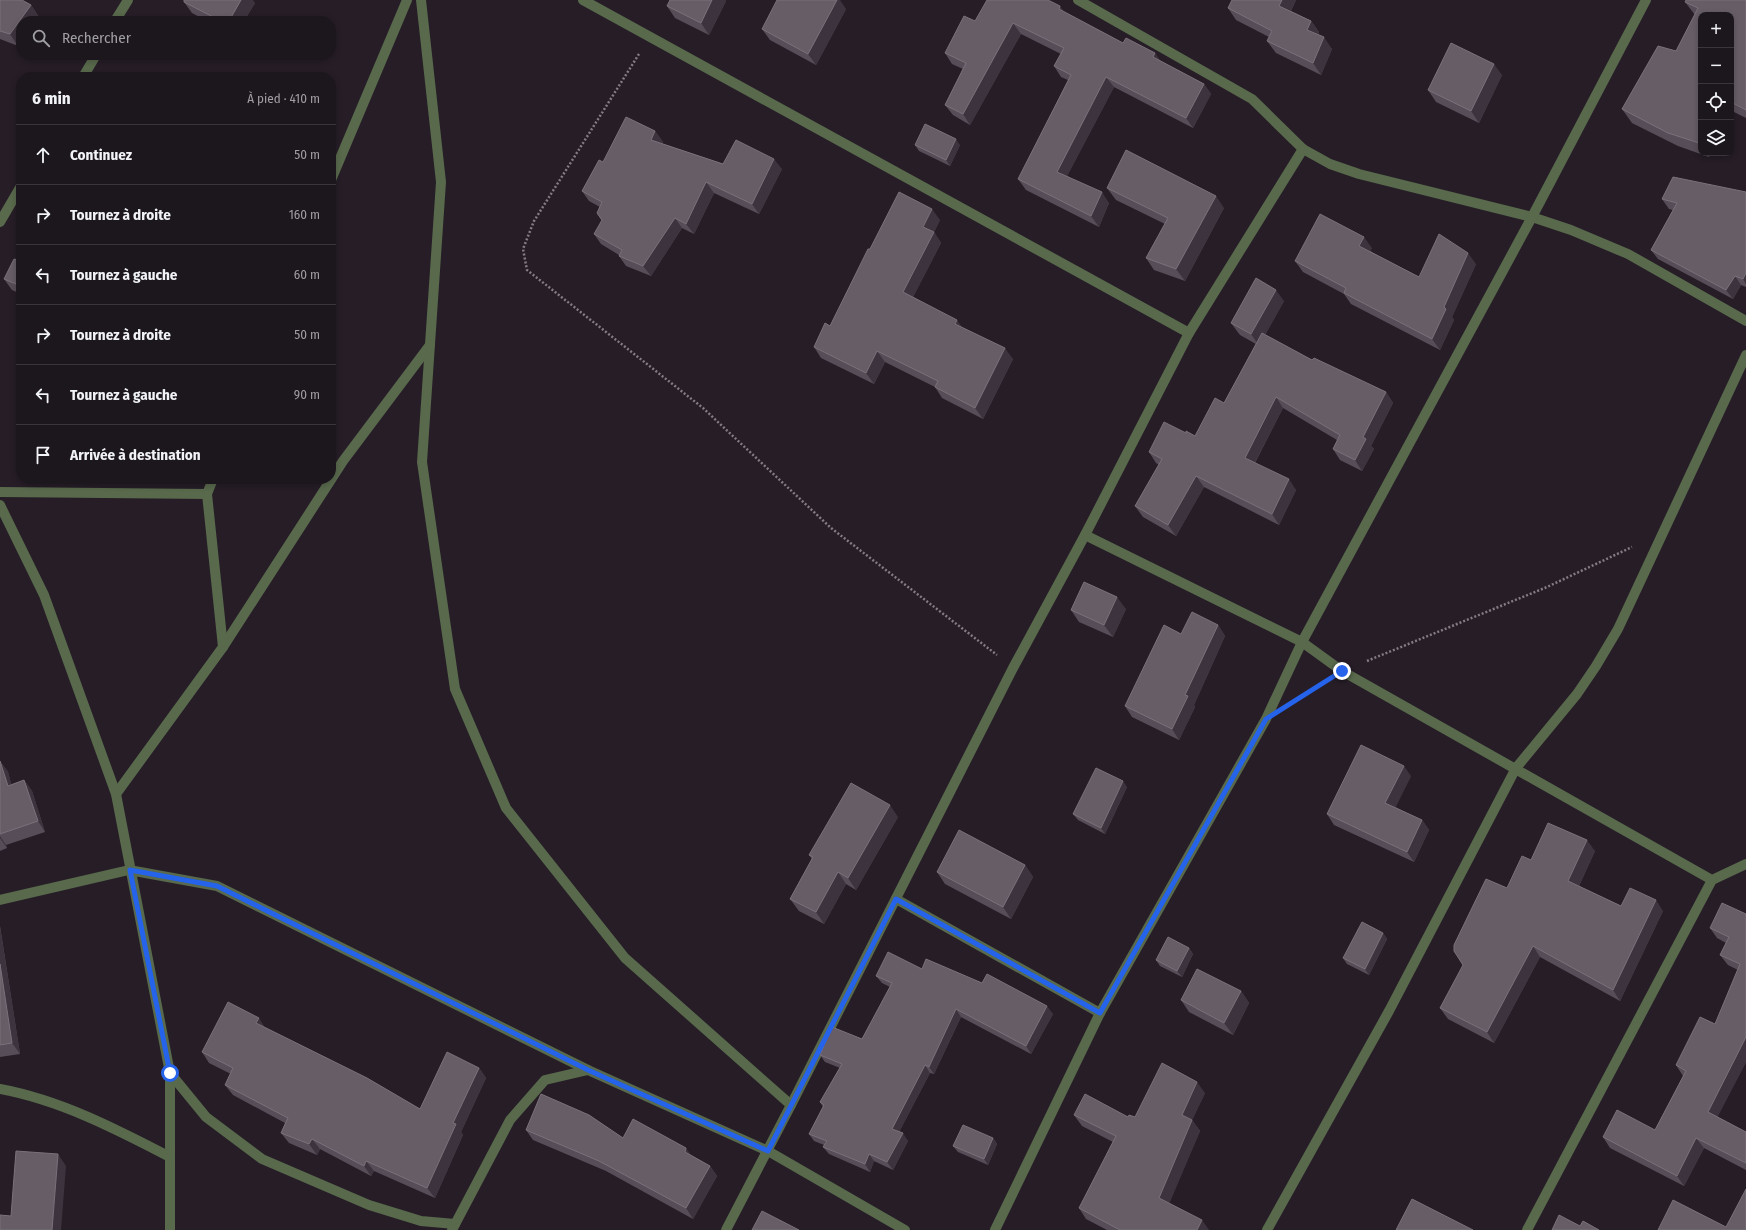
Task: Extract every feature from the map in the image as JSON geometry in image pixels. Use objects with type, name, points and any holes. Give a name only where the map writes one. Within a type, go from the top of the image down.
[{"type":"street","points":[[119,16],[128,0]]},
{"type":"street","points":[[336,168],[407,0]]},
{"type":"street","points":[[421,0],[441,182],[422,462],[455,689],[506,808],[625,958],[791,1106]]},
{"type":"street","points":[[583,0],[1189,333]]},
{"type":"street","points":[[1078,0],[1252,99],[1303,149],[1330,164],[1359,174],[1532,217],[1571,230],[1628,254],[1746,322]]},
{"type":"street","points":[[995,1230],[1100,1013],[1266,719],[1302,642],[1532,217],[1643,1]]},
{"type":"street","points":[[86,72],[93,60]]},
{"type":"street","points":[[726,1230],[791,1106],[1013,668],[1085,535],[1189,333],[1303,149]]},
{"type":"street","points":[[0,222],[16,195]]},
{"type":"street","points":[[336,472],[430,345]]},
{"type":"street","points":[[1267,1230],[1389,1011],[1516,768],[1577,694],[1618,629],[1746,354]]},
{"type":"street","points":[[211,484],[207,494],[223,647]]},
{"type":"street","points":[[116,794],[223,647],[328,484]]},
{"type":"street","points":[[0,492],[207,494]]},
{"type":"street","points":[[0,505],[44,595],[116,794],[170,1073],[170,1230]]},
{"type":"street","points":[[1085,535],[1302,642],[1342,671],[1712,880]]},
{"type":"street","points":[[1527,1230],[1712,880],[1746,864]]},
{"type":"street","points":[[0,900],[130,870],[217,886],[588,1070],[768,1151],[905,1230]]},
{"type":"street","points":[[896,899],[1100,1013]]},
{"type":"street","points":[[170,1073],[206,1117],[262,1159],[369,1205],[420,1221],[454,1227],[510,1120],[545,1080],[588,1070]]},
{"type":"street","points":[[0,1088],[20,1092],[104,1123],[170,1158]]},
{"type":"path","points":[[650,36],[534,221],[523,249],[527,270],[703,408],[831,528],[1013,668]]},
{"type":"path","points":[[1298,699],[1342,671],[1547,587],[1662,532]]},
{"type":"building","points":[[0,0],[22,0],[31,5],[23,16],[16,16],[16,26],[10,34],[0,31]]},
{"type":"building","points":[[184,0],[241,0],[232,16],[211,16],[184,2]]},
{"type":"building","points":[[670,0],[712,0],[701,23],[667,6]]},
{"type":"building","points":[[777,0],[837,0],[808,54],[762,29]]},
{"type":"building","points":[[987,0],[1048,0],[1060,6],[1059,9],[1123,43],[1126,38],[1155,53],[1153,57],[1204,84],[1186,118],[1106,77],[1057,172],[1102,192],[1091,216],[1018,179],[1071,75],[1054,66],[1064,48],[1013,23],[963,114],[945,105],[966,63],[945,53],[964,16],[975,21]]},
{"type":"building","points":[[1232,0],[1282,0],[1279,6],[1311,21],[1307,30],[1324,37],[1313,63],[1267,41],[1272,31],[1228,8]]},
{"type":"building","points":[[1686,0],[1746,0],[1746,110],[1734,104],[1734,12],[1698,12],[1698,143],[1668,133],[1622,109],[1658,46],[1676,51],[1698,8],[1685,2]]},
{"type":"building","points":[[1451,43],[1494,64],[1471,111],[1428,90]]},
{"type":"building","points":[[626,117],[655,131],[651,140],[723,164],[736,140],[774,159],[752,204],[706,182],[686,224],[675,218],[643,266],[619,256],[622,250],[594,234],[602,220],[597,213],[602,202],[582,191],[599,160],[603,162]]},
{"type":"building","points":[[925,124],[956,139],[946,160],[915,145]]},
{"type":"building","points":[[1126,150],[1216,196],[1176,269],[1146,258],[1168,218],[1107,188]]},
{"type":"building","points":[[1673,177],[1746,192],[1746,273],[1743,279],[1735,276],[1726,290],[1651,250],[1677,203],[1662,199]]},
{"type":"building","points":[[899,192],[932,209],[923,227],[934,232],[903,292],[957,320],[955,324],[1005,348],[975,408],[935,387],[938,381],[877,351],[866,373],[814,347],[825,323],[830,326],[868,249],[870,249]]},
{"type":"building","points":[[1320,214],[1364,237],[1359,246],[1419,277],[1439,234],[1468,253],[1444,307],[1446,309],[1432,339],[1344,293],[1346,288],[1295,261]]},
{"type":"building","points":[[14,259],[16,260],[16,284],[4,279]]},
{"type":"building","points":[[1256,278],[1276,290],[1251,334],[1231,323]]},
{"type":"building","points":[[1262,333],[1312,360],[1314,358],[1386,392],[1363,437],[1366,439],[1355,460],[1333,449],[1340,435],[1276,397],[1245,458],[1289,479],[1272,514],[1196,476],[1168,525],[1135,506],[1162,459],[1149,452],[1164,422],[1195,436],[1215,398],[1224,403]]},
{"type":"building","points":[[1084,582],[1117,597],[1104,625],[1071,610]]},
{"type":"building","points":[[1192,612],[1218,625],[1185,695],[1188,696],[1172,729],[1125,706],[1164,625],[1181,634]]},
{"type":"building","points":[[1361,745],[1404,766],[1385,803],[1422,820],[1407,852],[1327,814]]},
{"type":"building","points":[[0,761],[8,786],[24,780],[38,821],[0,834]]},
{"type":"building","points":[[1096,768],[1123,781],[1101,828],[1073,814]]},
{"type":"building","points":[[851,783],[890,805],[848,878],[838,872],[816,912],[790,899],[813,857],[809,855]]},
{"type":"building","points":[[1548,823],[1587,840],[1568,881],[1621,906],[1630,888],[1656,900],[1613,990],[1533,946],[1487,1032],[1440,1008],[1463,965],[1454,951],[1454,945],[1486,879],[1507,888],[1522,856],[1531,860]]},
{"type":"building","points":[[959,830],[1025,865],[1003,907],[937,872]]},
{"type":"building","points":[[1722,903],[1746,914],[1746,1037],[1708,1112],[1746,1132],[1746,1163],[1696,1138],[1677,1176],[1603,1137],[1617,1110],[1655,1130],[1686,1071],[1676,1065],[1700,1017],[1715,1024],[1740,964],[1720,955],[1729,937],[1710,928]]},
{"type":"building","points":[[1362,922],[1383,933],[1365,969],[1343,958]]},
{"type":"building","points":[[1168,937],[1189,948],[1177,971],[1156,960]]},
{"type":"building","points":[[888,952],[922,969],[926,959],[982,983],[987,974],[1047,1006],[1026,1046],[956,1009],[929,1067],[925,1065],[892,1129],[903,1133],[887,1162],[869,1154],[865,1164],[823,1147],[827,1141],[809,1134],[824,1105],[820,1102],[842,1064],[820,1055],[832,1027],[862,1039],[892,983],[876,976]]},
{"type":"building","points":[[0,964],[12,1043],[0,1045]]},
{"type":"building","points":[[1197,969],[1241,991],[1224,1023],[1181,1000]]},
{"type":"building","points":[[228,1002],[259,1018],[256,1023],[367,1078],[420,1109],[447,1052],[479,1068],[453,1123],[456,1124],[427,1188],[366,1161],[364,1166],[312,1139],[309,1144],[281,1133],[288,1118],[225,1085],[233,1068],[202,1052]]},
{"type":"building","points":[[1162,1063],[1197,1082],[1182,1115],[1192,1120],[1159,1198],[1202,1220],[1197,1230],[1120,1230],[1079,1208],[1116,1136],[1074,1115],[1085,1094],[1128,1117],[1129,1115],[1135,1117]]},
{"type":"building","points":[[541,1094],[589,1115],[623,1138],[633,1119],[686,1148],[685,1152],[710,1166],[686,1208],[599,1161],[526,1130]]},
{"type":"building","points":[[963,1125],[993,1138],[984,1159],[953,1146]]},
{"type":"building","points":[[16,1151],[58,1154],[52,1230],[0,1230],[0,1215],[11,1216]]},
{"type":"building","points":[[1746,1189],[1746,1230],[1658,1230],[1673,1200],[1726,1227]]},
{"type":"building","points":[[1412,1199],[1473,1230],[1396,1230]]},
{"type":"building","points":[[762,1211],[799,1230],[752,1230]]},
{"type":"building","points":[[1559,1215],[1580,1226],[1583,1221],[1599,1230],[1552,1230]]},
{"type":"route","points":[[170,1073],[130,870],[217,886],[588,1070],[768,1151],[896,899],[1100,1013],[1266,719],[1342,671]]}]
